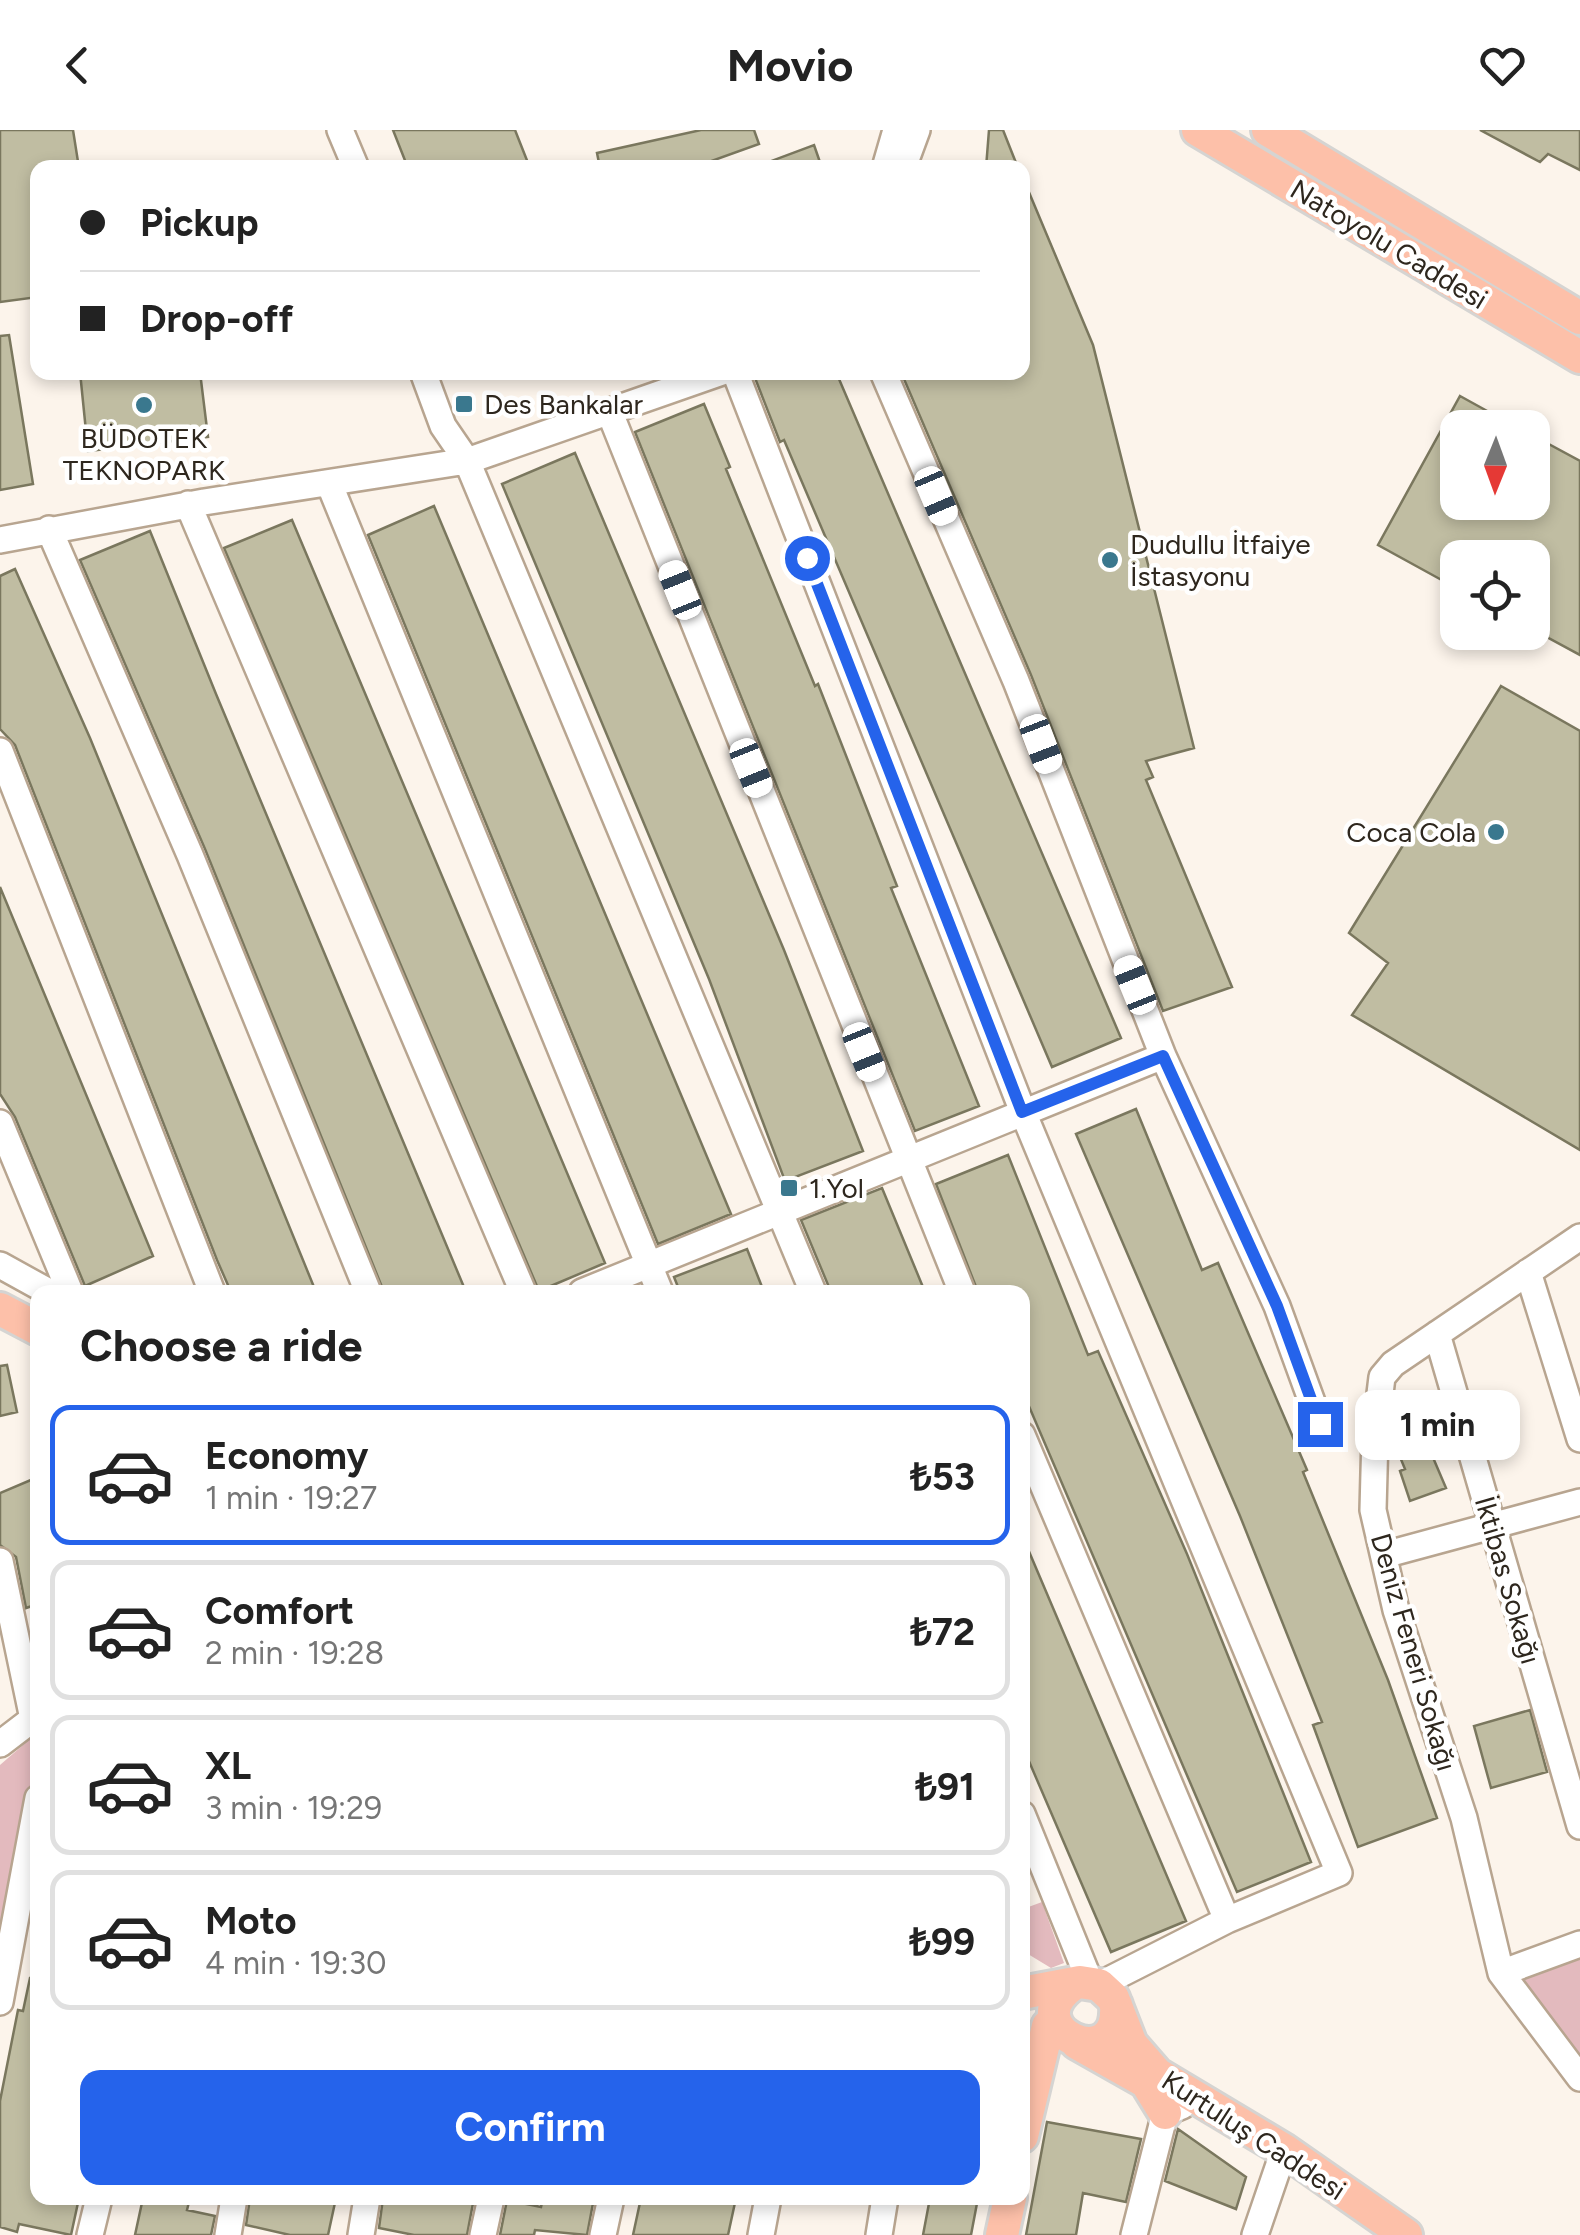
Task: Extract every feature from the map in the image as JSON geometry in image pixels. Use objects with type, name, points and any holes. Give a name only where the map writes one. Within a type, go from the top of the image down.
[{"type":"main road","name":"Natoyolu Caddesi","points":[[1198,130],[1580,357]]},
{"type":"main road","name":"Natoyolu Caddesi","points":[[1268,130],[1580,318]]},
{"type":"main road","points":[[0,1309],[30,1325]]},
{"type":"main road","points":[[1030,2109],[1062,2003],[1146,2082],[1165,2113]]},
{"type":"main road","name":"Kurtuluş Caddesi","points":[[1062,2003],[1209,2106],[1284,2150],[1406,2235]]},
{"type":"main road","points":[[1002,2235],[1008,2205]]},
{"type":"street","points":[[329,130],[347,160]]},
{"type":"street","points":[[340,130],[349,160]]},
{"type":"street","points":[[887,160],[896,130]]},
{"type":"street","points":[[906,160],[917,130]]},
{"type":"street","points":[[427,380],[444,426],[467,461],[810,1285]]},
{"type":"street","points":[[445,380],[467,461]]},
{"type":"street","points":[[0,540],[188,504],[467,461],[700,380]]},
{"type":"street","points":[[738,380],[1022,1112],[1339,1872],[1227,1920],[1062,2003],[1030,1852]]},
{"type":"street","points":[[886,380],[1016,681],[1163,1056],[1277,1306],[1320,1424]]},
{"type":"street","points":[[610,413],[959,1285]]},
{"type":"street","points":[[329,483],[657,1285]]},
{"type":"street","points":[[188,504],[521,1285]]},
{"type":"street","points":[[49,529],[190,854],[365,1285]]},
{"type":"street","points":[[0,751],[209,1285]]},
{"type":"street","points":[[599,1285],[1163,1056]]},
{"type":"street","points":[[0,1122],[67,1285]]},
{"type":"street","name":"Deniz Feneri Sokağı","points":[[1580,1237],[1393,1364],[1382,1377],[1374,1434],[1373,1510],[1396,1610],[1464,1818],[1501,1973],[1580,2078]]},
{"type":"street","points":[[0,1265],[36,1285]]},
{"type":"street","points":[[1528,1272],[1580,1439]]},
{"type":"street","name":"İktibas Sokağı","points":[[1437,1334],[1580,1826]]},
{"type":"street","points":[[1030,1455],[1227,1920]]},
{"type":"street","points":[[1384,1555],[1580,1502]]},
{"type":"street","points":[[0,1561],[30,1695]]},
{"type":"street","points":[[0,1744],[30,1721]]},
{"type":"street","points":[[0,2002],[30,1841]]},
{"type":"street","points":[[1501,1973],[1580,1944]]},
{"type":"street","points":[[1134,2235],[1165,2113],[1186,2105],[1209,2106]]},
{"type":"street","points":[[1255,2235],[1284,2150]]},
{"type":"street","points":[[90,2235],[97,2205]]},
{"type":"street","points":[[228,2235],[233,2205]]},
{"type":"street","points":[[361,2235],[367,2205]]},
{"type":"street","points":[[483,2235],[489,2205]]},
{"type":"street","points":[[603,2235],[609,2205]]},
{"type":"street","points":[[760,2235],[766,2205]]},
{"type":"street","points":[[879,2235],[884,2205]]},
{"type":"shaded area","points":[[30,1739],[30,1800],[8,1930],[0,1929],[0,1765]]},
{"type":"shaded area","points":[[1042,1902],[1064,1963],[1051,1968],[1030,1955],[1030,1906]]},
{"type":"shaded area","points":[[1580,1958],[1580,2071],[1511,1979]]},
{"type":"building","points":[[0,130],[73,130],[78,160],[30,160],[30,298],[0,302]]},
{"type":"building","points":[[393,130],[515,130],[527,160],[405,160]]},
{"type":"building","points":[[701,130],[754,130],[759,144],[714,160],[598,160],[597,153]]},
{"type":"building","points":[[989,130],[1003,130],[1015,160],[987,160]]},
{"type":"building","points":[[1480,130],[1580,130],[1580,170],[1548,154],[1540,162]]},
{"type":"building","points":[[814,145],[819,160],[774,160]]},
{"type":"building","points":[[1030,195],[1093,345],[1194,748],[1146,761],[1153,777],[1146,780],[1232,987],[1163,1011],[1031,675],[904,380],[1030,380]]},
{"type":"building","points":[[9,335],[33,484],[0,490],[0,336]]},
{"type":"building","name":"BÜDOTEK TEKNOPARK","points":[[81,380],[201,380],[208,437],[88,451]]},
{"type":"building","points":[[756,380],[839,380],[1121,1038],[1052,1067],[784,440],[780,442]]},
{"type":"building","points":[[1460,396],[1485,410],[1452,410]]},
{"type":"building","points":[[704,404],[730,467],[726,469],[815,686],[818,684],[897,886],[891,888],[979,1106],[915,1131],[635,432]]},
{"type":"building","points":[[1440,432],[1440,520],[1550,520],[1550,445],[1580,461],[1580,655],[1550,639],[1550,540],[1440,540],[1440,579],[1378,545]]},
{"type":"building","points":[[575,453],[784,950],[863,1151],[785,1181],[709,979],[502,484]]},
{"type":"building","points":[[434,506],[731,1214],[658,1244],[368,535]]},
{"type":"building","points":[[292,520],[605,1263],[553,1285],[536,1285],[224,548]]},
{"type":"building","points":[[150,531],[463,1285],[381,1285],[205,849],[80,560]]},
{"type":"building","points":[[15,569],[90,738],[313,1285],[228,1285],[15,745],[0,729],[0,576]]},
{"type":"building","name":"Coca Cola","points":[[1501,686],[1580,731],[1580,1150],[1352,1015],[1388,963],[1349,933]]},
{"type":"building","points":[[0,887],[153,1256],[85,1285],[15,1117],[0,1094]]},
{"type":"building","points":[[1136,1109],[1202,1270],[1218,1263],[1307,1470],[1303,1472],[1388,1680],[1437,1818],[1358,1847],[1313,1725],[1322,1722],[1240,1516],[1076,1134]]},
{"type":"building","points":[[1008,1155],[1088,1355],[1098,1351],[1187,1554],[1311,1862],[1237,1892],[1030,1409],[1030,1285],[975,1285],[936,1184]]},
{"type":"building","points":[[882,1188],[922,1285],[828,1285],[801,1220]]},
{"type":"building","points":[[747,1249],[761,1285],[677,1285],[674,1277]]},
{"type":"building","points":[[7,1365],[17,1412],[0,1416],[0,1366]]},
{"type":"building","points":[[1417,1420],[1446,1488],[1410,1501],[1400,1471],[1405,1469],[1391,1435],[1392,1430]]},
{"type":"building","points":[[30,1480],[30,1607],[26,1608],[16,1557],[0,1545],[0,1493]]},
{"type":"building","points":[[1030,1554],[1186,1921],[1111,1952],[1030,1764]]},
{"type":"building","points":[[1530,1710],[1547,1772],[1491,1788],[1474,1726]]},
{"type":"building","points":[[30,1978],[30,2205],[77,2205],[71,2235],[19,2224],[17,2232],[0,2227],[0,2101],[18,2010],[23,2011]]},
{"type":"building","points":[[1047,2122],[1141,2139],[1126,2202],[1083,2193],[1076,2235],[1026,2235]]},
{"type":"building","points":[[1178,2129],[1246,2177],[1236,2209],[1165,2181]]},
{"type":"building","points":[[141,2205],[188,2205],[187,2210],[215,2216],[211,2235],[135,2235]]},
{"type":"building","points":[[249,2205],[334,2205],[328,2235],[290,2235],[246,2225]]},
{"type":"building","points":[[382,2205],[473,2205],[467,2235],[414,2235],[379,2228]]},
{"type":"building","points":[[506,2205],[593,2205],[587,2235],[535,2230],[534,2235],[500,2235]]},
{"type":"building","points":[[639,2205],[734,2205],[728,2235],[633,2235]]},
{"type":"building","points":[[929,2205],[977,2205],[971,2235],[923,2235]]},
{"type":"place","name":"Des Bankalar","points":[[464,404]]},
{"type":"place","name":"BÜDOTEK TEKNOPARK","points":[[144,405]]},
{"type":"place","name":"Dudullu İtfaiye İstasyonu","points":[[1110,560]]},
{"type":"place","name":"Coca Cola","points":[[1496,832]]},
{"type":"place","name":"1.Yol","points":[[789,1188]]},
{"type":"route","points":[[807,558],[1022,1112],[1163,1056],[1277,1306],[1320,1424]]}]
